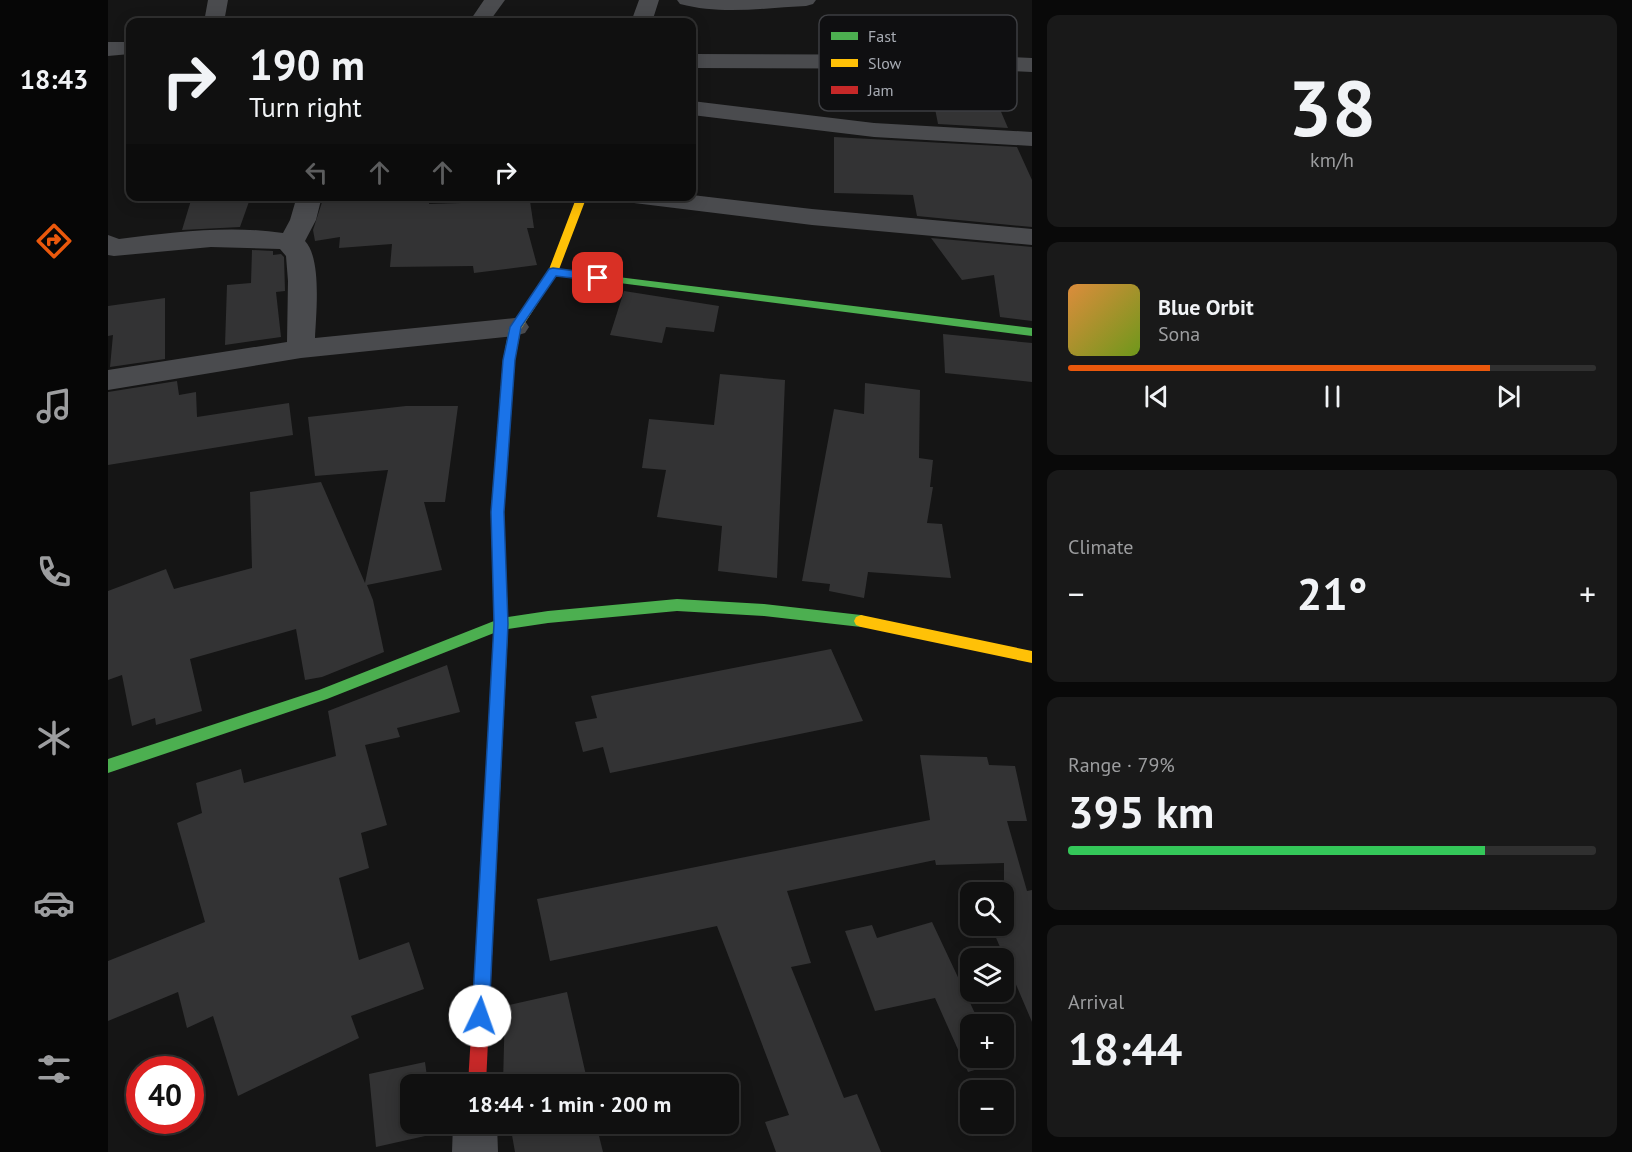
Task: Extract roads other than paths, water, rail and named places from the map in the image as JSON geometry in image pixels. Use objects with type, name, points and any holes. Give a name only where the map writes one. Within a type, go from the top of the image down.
[{"type":"street","points":[[215,18],[218,0]]},
{"type":"street","points":[[482,18],[495,0]]},
{"type":"street","points":[[643,18],[649,0]]},
{"type":"street","points":[[687,0],[720,4],[806,0]]},
{"type":"street","points":[[108,49],[126,48]]},
{"type":"street","points":[[696,61],[819,61]]},
{"type":"street","points":[[1017,64],[1032,65]]},
{"type":"street","points":[[696,108],[874,130],[1032,139]]},
{"type":"street","points":[[291,243],[303,220],[309,201]]},
{"type":"street","points":[[478,1074],[501,624],[497,512],[509,360],[515,327],[553,272],[580,201]]},
{"type":"street","points":[[676,201],[812,217],[1032,237]]},
{"type":"street","points":[[108,243],[114,248],[135,244],[214,239],[267,238],[291,243],[297,248],[300,262],[301,349]]},
{"type":"street","points":[[553,272],[1032,332]]},
{"type":"street","points":[[108,380],[301,349],[515,327]]},
{"type":"street","points":[[108,766],[322,695],[501,624],[548,617],[677,605],[764,610],[866,622],[1032,657]]},
{"type":"street","points":[[475,1134],[475,1152]]}]
